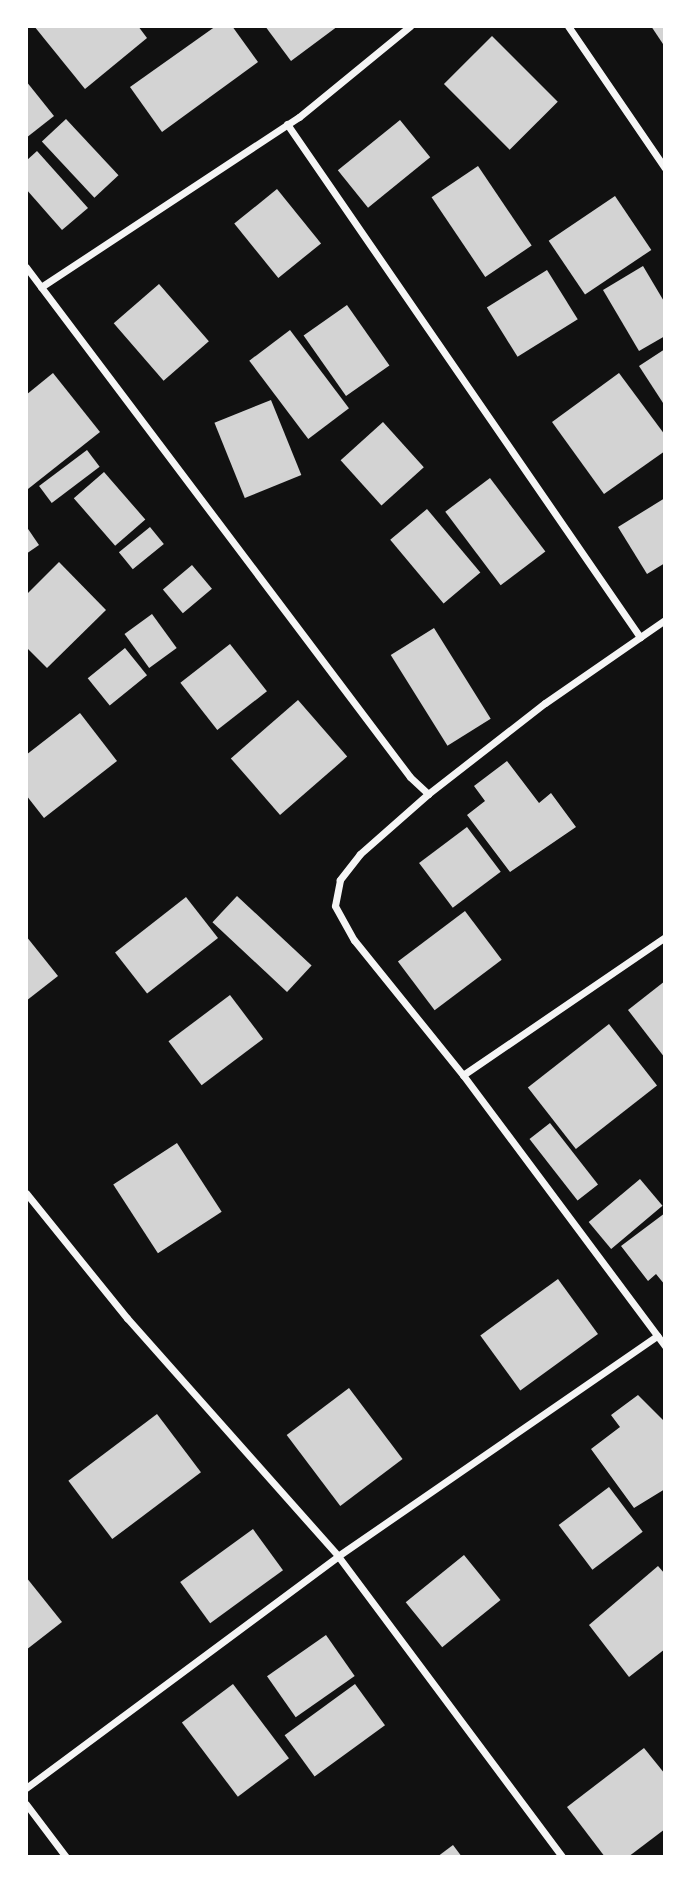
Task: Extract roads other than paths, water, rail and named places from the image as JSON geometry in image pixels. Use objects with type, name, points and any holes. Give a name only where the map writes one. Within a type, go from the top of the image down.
[{"type":"street","points":[[41,287],[287,124],[410,26]]},
{"type":"street","points":[[568,26],[665,168]]},
{"type":"street","points":[[287,124],[640,636]]},
{"type":"street","points":[[26,267],[410,777],[428,794]]},
{"type":"street","points":[[665,620],[545,703],[428,794],[359,854],[340,880],[335,906],[354,940],[463,1075],[665,1346]]},
{"type":"street","points":[[463,1075],[665,937]]},
{"type":"street","points":[[26,1193],[127,1318],[338,1556],[562,1857]]},
{"type":"street","points":[[26,1788],[338,1556],[657,1336]]},
{"type":"street","points":[[26,1804],[66,1857]]}]
